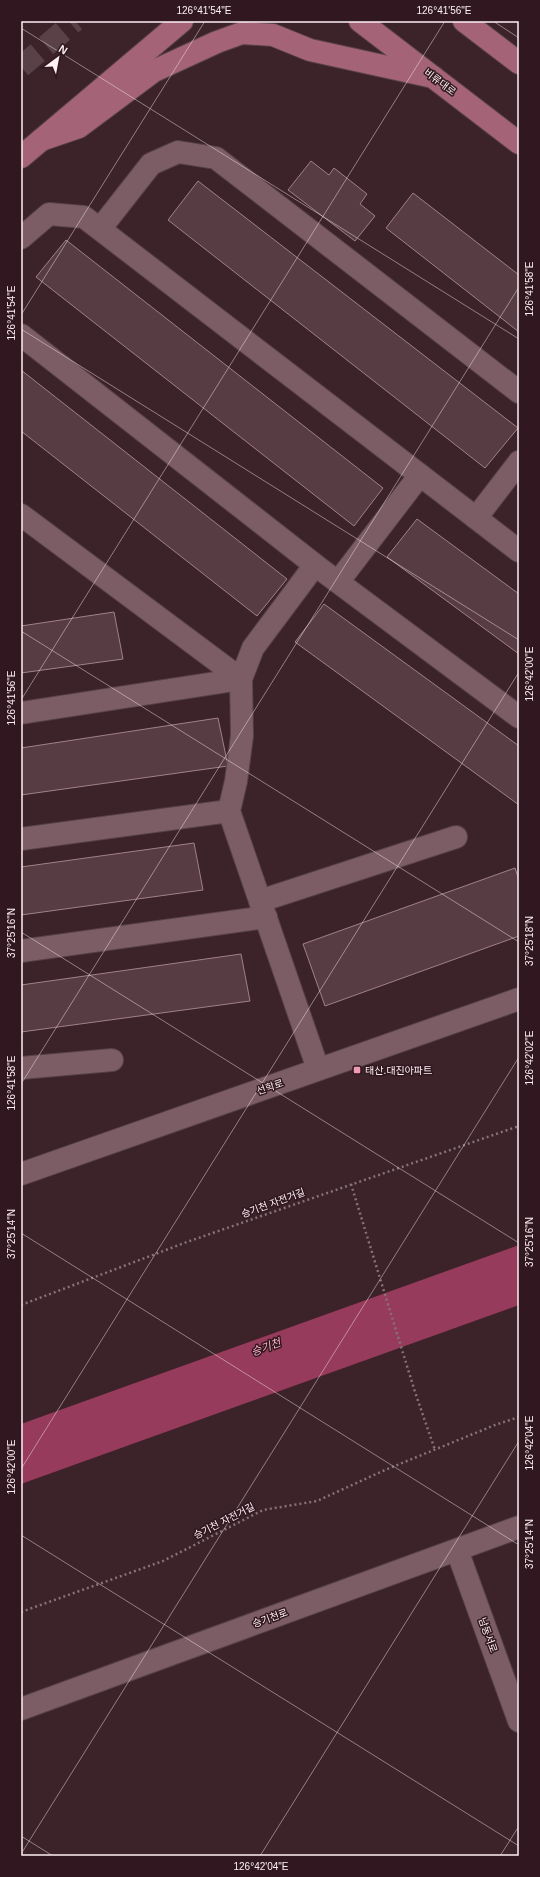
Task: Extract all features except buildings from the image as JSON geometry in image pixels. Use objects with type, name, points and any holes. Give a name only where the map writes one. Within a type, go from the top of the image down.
[{"type":"main road","points":[[21,157],[182,21]]},
{"type":"main road","name":"비류대로","points":[[360,21],[519,143]]},
{"type":"main road","points":[[464,21],[511,57]]},
{"type":"main road","points":[[489,21],[511,57]]},
{"type":"main road","points":[[41,140],[79,127],[154,71],[217,42],[242,33],[273,35],[310,50],[433,77]]},
{"type":"street","points":[[92,223],[151,164],[178,152],[216,158],[519,392]]},
{"type":"street","points":[[21,238],[49,214],[92,223],[519,551]]},
{"type":"street","points":[[21,335],[315,565],[519,717]]},
{"type":"street","points":[[476,518],[519,462]]},
{"type":"street","points":[[338,582],[420,475]]},
{"type":"street","points":[[21,514],[241,679]]},
{"type":"street","points":[[315,565],[253,648],[241,679],[242,736],[236,781],[229,811],[318,1070]]},
{"type":"street","points":[[21,713],[241,679]]},
{"type":"street","points":[[21,839],[229,811]]},
{"type":"street","points":[[21,951],[263,909],[456,837]]},
{"type":"street","name":"선학로","points":[[21,1174],[519,999]]},
{"type":"street","points":[[21,1068],[112,1060]]},
{"type":"street","name":"승기천로","points":[[21,1709],[519,1527]]},
{"type":"street","name":"남동서로","points":[[457,1550],[519,1721]]},
{"type":"path","name":"승기천 자전거길","points":[[21,1304],[187,1242],[519,1126]]},
{"type":"path","points":[[350,1184],[415,1392],[435,1450]]},
{"type":"path","name":"승기천 자전거길","points":[[21,1612],[163,1561],[263,1510],[317,1501],[495,1425],[519,1417]]},
{"type":"water","name":"승기천","points":[[519,1245],[519,1305],[21,1484],[21,1424]]},
{"type":"tunnel","points":[[21,67],[75,21]]},
{"type":"place","name":"태산.대진아파트","points":[[357,1070]]}]
